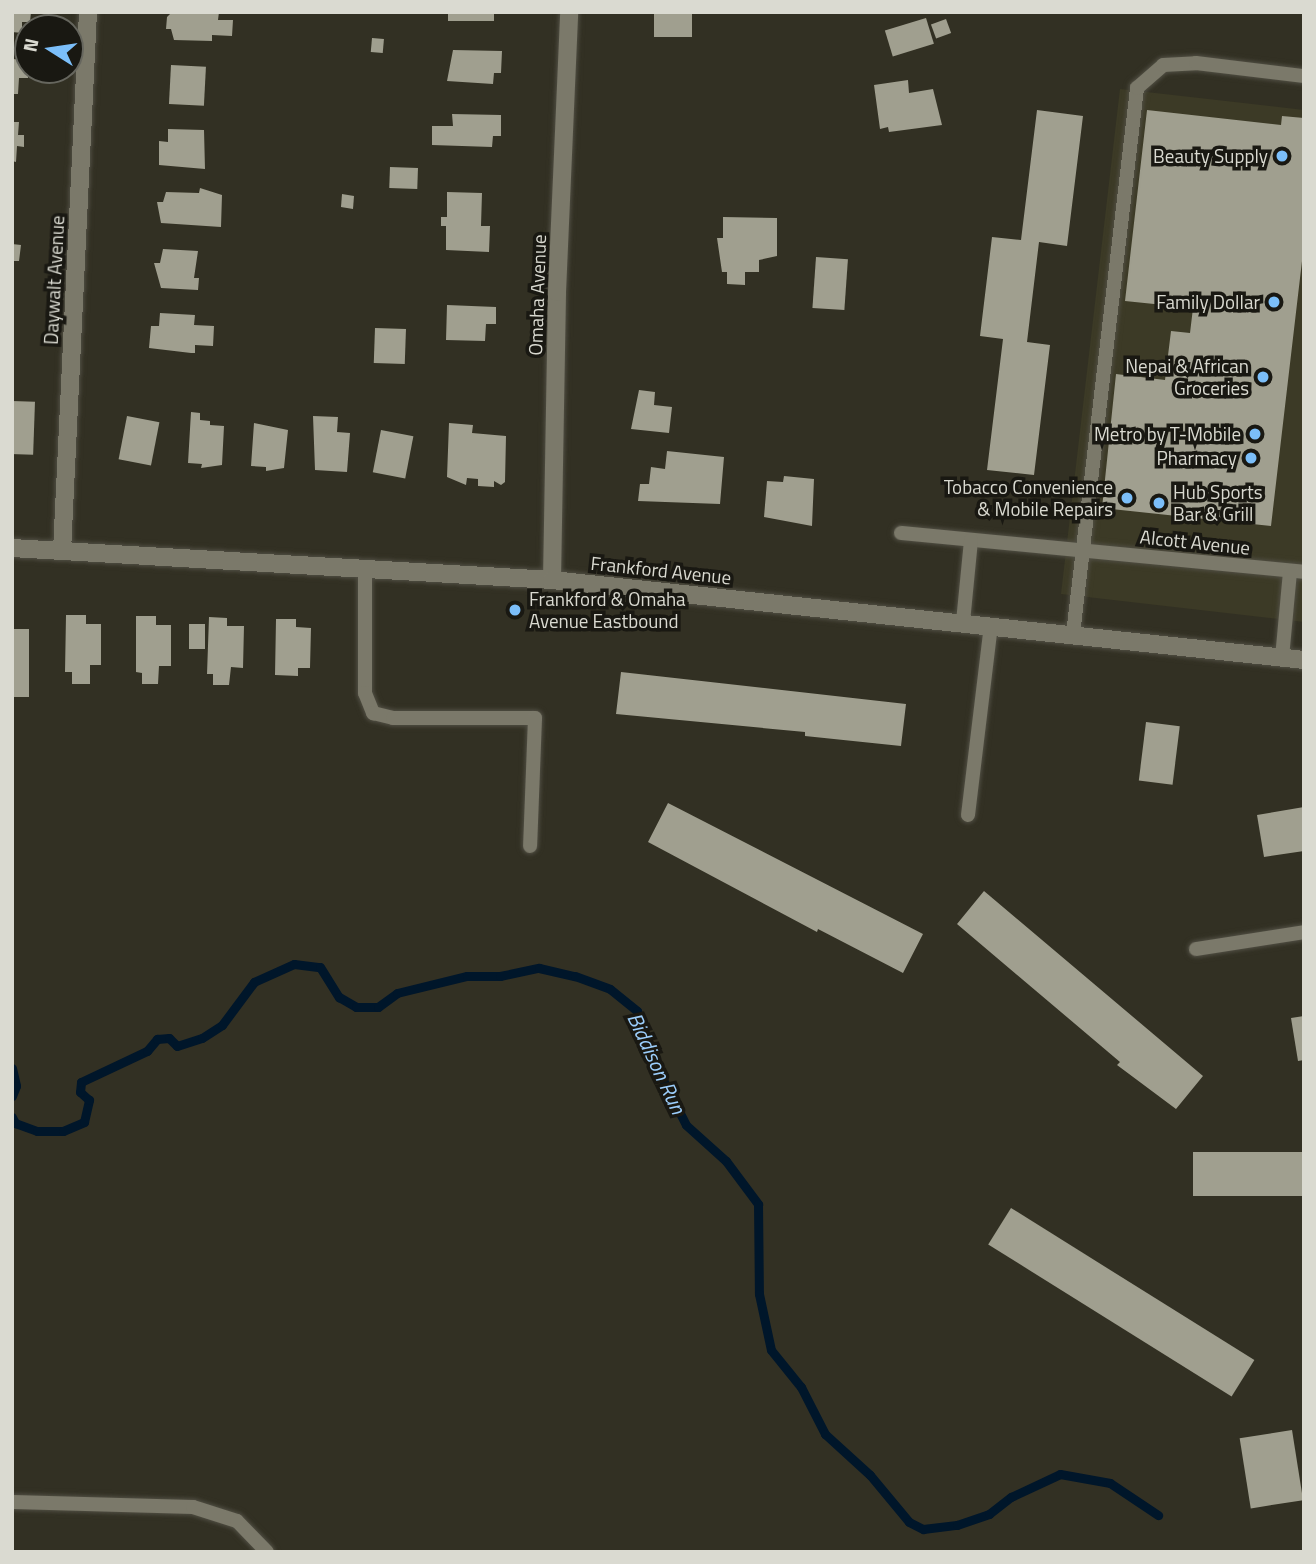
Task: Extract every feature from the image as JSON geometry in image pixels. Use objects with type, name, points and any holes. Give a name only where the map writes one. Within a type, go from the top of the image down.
[{"type":"street","name":"Daywalt Avenue","points":[[62,551],[88,12]]},
{"type":"street","name":"Omaha Avenue","points":[[552,580],[557,292],[569,12]]},
{"type":"street","name":"Frankford Avenue","points":[[12,548],[365,572],[552,580],[1304,660]]},
{"type":"lane","points":[[1073,634],[1137,88],[1163,65],[1196,63],[1304,76]]},
{"type":"lane","name":"Alcott Avenue","points":[[901,533],[1297,572]]},
{"type":"lane","points":[[964,622],[971,540]]},
{"type":"lane","points":[[365,572],[365,692],[373,713],[393,718],[535,718],[530,846]]},
{"type":"lane","points":[[1282,657],[1297,572]]},
{"type":"lane","points":[[968,815],[991,626]]},
{"type":"lane","points":[[1196,949],[1304,932]]},
{"type":"lane","points":[[13,1502],[193,1507],[237,1521],[267,1552]]},
{"type":"shaded area","points":[[1120,89],[1304,110],[1304,622],[1061,594]]},
{"type":"building","points":[[12,12],[31,12],[14,14],[12,32]]},
{"type":"building","points":[[172,12],[219,12],[218,20],[233,20],[232,36],[212,35],[212,41],[174,40],[171,29],[166,29],[167,17]]},
{"type":"building","points":[[448,12],[494,12],[494,21],[448,21]]},
{"type":"building","points":[[654,12],[692,12],[692,37],[654,37]]},
{"type":"building","points":[[926,18],[934,44],[893,56],[885,31]]},
{"type":"building","points":[[946,19],[951,33],[936,39],[931,24]]},
{"type":"building","points":[[372,38],[384,39],[383,53],[371,52]]},
{"type":"building","points":[[453,50],[502,51],[501,73],[494,73],[493,84],[447,81]]},
{"type":"building","points":[[12,59],[14,84],[19,84],[18,94],[12,94]]},
{"type":"building","points":[[171,65],[206,67],[204,106],[169,104]]},
{"type":"building","points":[[908,80],[909,93],[933,89],[942,125],[889,132],[888,127],[880,129],[874,85]]},
{"type":"building","points":[[1037,110],[1083,116],[1067,246],[1039,242],[1027,342],[1050,345],[1034,475],[987,470],[1003,339],[980,336],[992,237],[1021,240]]},
{"type":"building","points":[[1147,110],[1281,125],[1282,116],[1304,118],[1304,244],[1271,526],[1102,508],[1116,374],[1165,380],[1171,331],[1190,333],[1193,308],[1125,301]]},
{"type":"building","points":[[452,114],[501,115],[501,136],[493,136],[492,147],[432,145],[432,126],[453,126]]},
{"type":"building","points":[[12,122],[19,122],[18,135],[24,135],[24,147],[17,146],[16,162],[12,161]]},
{"type":"building","points":[[168,129],[204,130],[205,169],[159,165],[159,141],[168,142]]},
{"type":"building","points":[[390,167],[418,168],[417,189],[389,188]]},
{"type":"building","points":[[200,188],[222,195],[221,227],[161,223],[157,202],[163,202],[166,192],[199,193]]},
{"type":"building","points":[[447,192],[482,193],[481,226],[490,226],[489,252],[446,250],[446,226],[441,226],[441,217],[447,217]]},
{"type":"building","points":[[342,194],[354,196],[353,209],[341,207]]},
{"type":"building","points":[[723,217],[777,218],[777,256],[759,260],[759,272],[745,272],[745,285],[727,284],[727,272],[722,272],[717,238],[723,238]]},
{"type":"building","points":[[12,244],[21,245],[19,261],[12,261]]},
{"type":"building","points":[[163,249],[198,251],[194,278],[199,278],[198,290],[161,288],[154,263],[160,263]]},
{"type":"building","points":[[816,257],[848,259],[844,310],[812,308]]},
{"type":"building","points":[[447,305],[496,307],[496,324],[486,324],[485,341],[446,340]]},
{"type":"building","points":[[160,313],[195,315],[194,325],[214,326],[213,346],[195,345],[195,353],[149,348],[151,326],[159,326]]},
{"type":"building","points":[[375,328],[406,329],[405,364],[374,363]]},
{"type":"building","points":[[639,390],[655,392],[654,405],[672,407],[669,433],[631,429]]},
{"type":"building","points":[[12,401],[35,402],[33,455],[12,454]]},
{"type":"building","points":[[191,412],[200,413],[200,420],[210,421],[210,425],[224,426],[222,465],[201,468],[202,464],[188,463]]},
{"type":"building","points":[[127,416],[159,422],[151,465],[119,459]]},
{"type":"building","points":[[313,416],[338,417],[337,432],[350,433],[347,472],[315,470]]},
{"type":"building","points":[[254,423],[288,430],[284,468],[266,471],[266,467],[251,466]]},
{"type":"building","points":[[449,423],[473,425],[472,433],[506,436],[505,482],[501,485],[494,481],[494,487],[478,486],[478,479],[467,478],[466,485],[447,477]]},
{"type":"building","points":[[381,430],[413,436],[405,479],[373,472]]},
{"type":"building","points":[[667,451],[724,457],[720,504],[638,501],[640,484],[649,484],[651,467],[665,469]]},
{"type":"building","points":[[784,476],[814,479],[812,526],[764,517],[767,481],[783,482]]},
{"type":"building","points":[[66,615],[86,615],[86,624],[101,624],[101,665],[90,665],[90,684],[72,684],[72,672],[65,672]]},
{"type":"building","points":[[136,616],[156,616],[156,625],[171,625],[171,666],[159,666],[158,684],[142,684],[142,673],[136,672]]},
{"type":"building","points":[[209,617],[227,618],[227,626],[244,626],[243,668],[231,667],[229,685],[213,685],[213,674],[207,674]]},
{"type":"building","points":[[276,619],[296,619],[296,627],[311,628],[310,668],[298,668],[298,676],[275,675]]},
{"type":"building","points":[[189,624],[205,624],[205,649],[189,649]]},
{"type":"building","points":[[12,629],[29,629],[29,697],[12,697]]},
{"type":"building","points":[[621,672],[906,704],[901,746],[805,736],[805,732],[616,714]]},
{"type":"building","points":[[1146,722],[1180,726],[1173,785],[1139,781]]},
{"type":"building","points":[[668,803],[923,934],[903,973],[818,929],[817,932],[648,842]]},
{"type":"building","points":[[1304,807],[1304,851],[1264,857],[1257,815]]},
{"type":"building","points":[[984,891],[1203,1076],[1176,1109],[1117,1065],[1120,1062],[957,924]]},
{"type":"building","points":[[1304,1016],[1304,1060],[1298,1061],[1291,1018]]},
{"type":"building","points":[[1193,1152],[1304,1152],[1304,1196],[1193,1196]]},
{"type":"building","points":[[1011,1208],[1254,1360],[1232,1397],[988,1244]]},
{"type":"building","points":[[1292,1430],[1303,1500],[1251,1508],[1240,1438]]},
{"type":"waterway","name":"Biddison Run","points":[[12,1117],[15,1123],[37,1131],[63,1131],[84,1122],[89,1100],[80,1092],[81,1082],[147,1051],[157,1039],[169,1038],[177,1046],[202,1038],[222,1025],[254,982],[294,964],[320,967],[339,997],[356,1007],[378,1007],[397,993],[467,976],[500,976],[539,968],[575,976],[610,989],[637,1011],[659,1072],[686,1125],[726,1161],[758,1204],[759,1294],[771,1350],[801,1387],[825,1434],[870,1475],[909,1522],[923,1529],[957,1525],[989,1514],[1011,1497],[1060,1474],[1110,1483],[1158,1515]]},
{"type":"waterway","name":"Biddison Run","points":[[12,1068],[16,1086],[12,1096]]},
{"type":"place","name":"Beauty Supply","points":[[1282,156]]},
{"type":"place","name":"Family Dollar","points":[[1274,302]]},
{"type":"place","name":"Nepai & African Groceries","points":[[1263,377]]},
{"type":"place","name":"Metro by T-Mobile","points":[[1255,434]]},
{"type":"place","name":"Pharmacy","points":[[1251,458]]},
{"type":"place","name":"Tobacco Convenience & Mobile Repairs","points":[[1127,498]]},
{"type":"place","name":"Hub Sports Bar & Grill","points":[[1159,503]]},
{"type":"place","name":"Frankford & Omaha Avenue Eastbound","points":[[515,610]]}]
